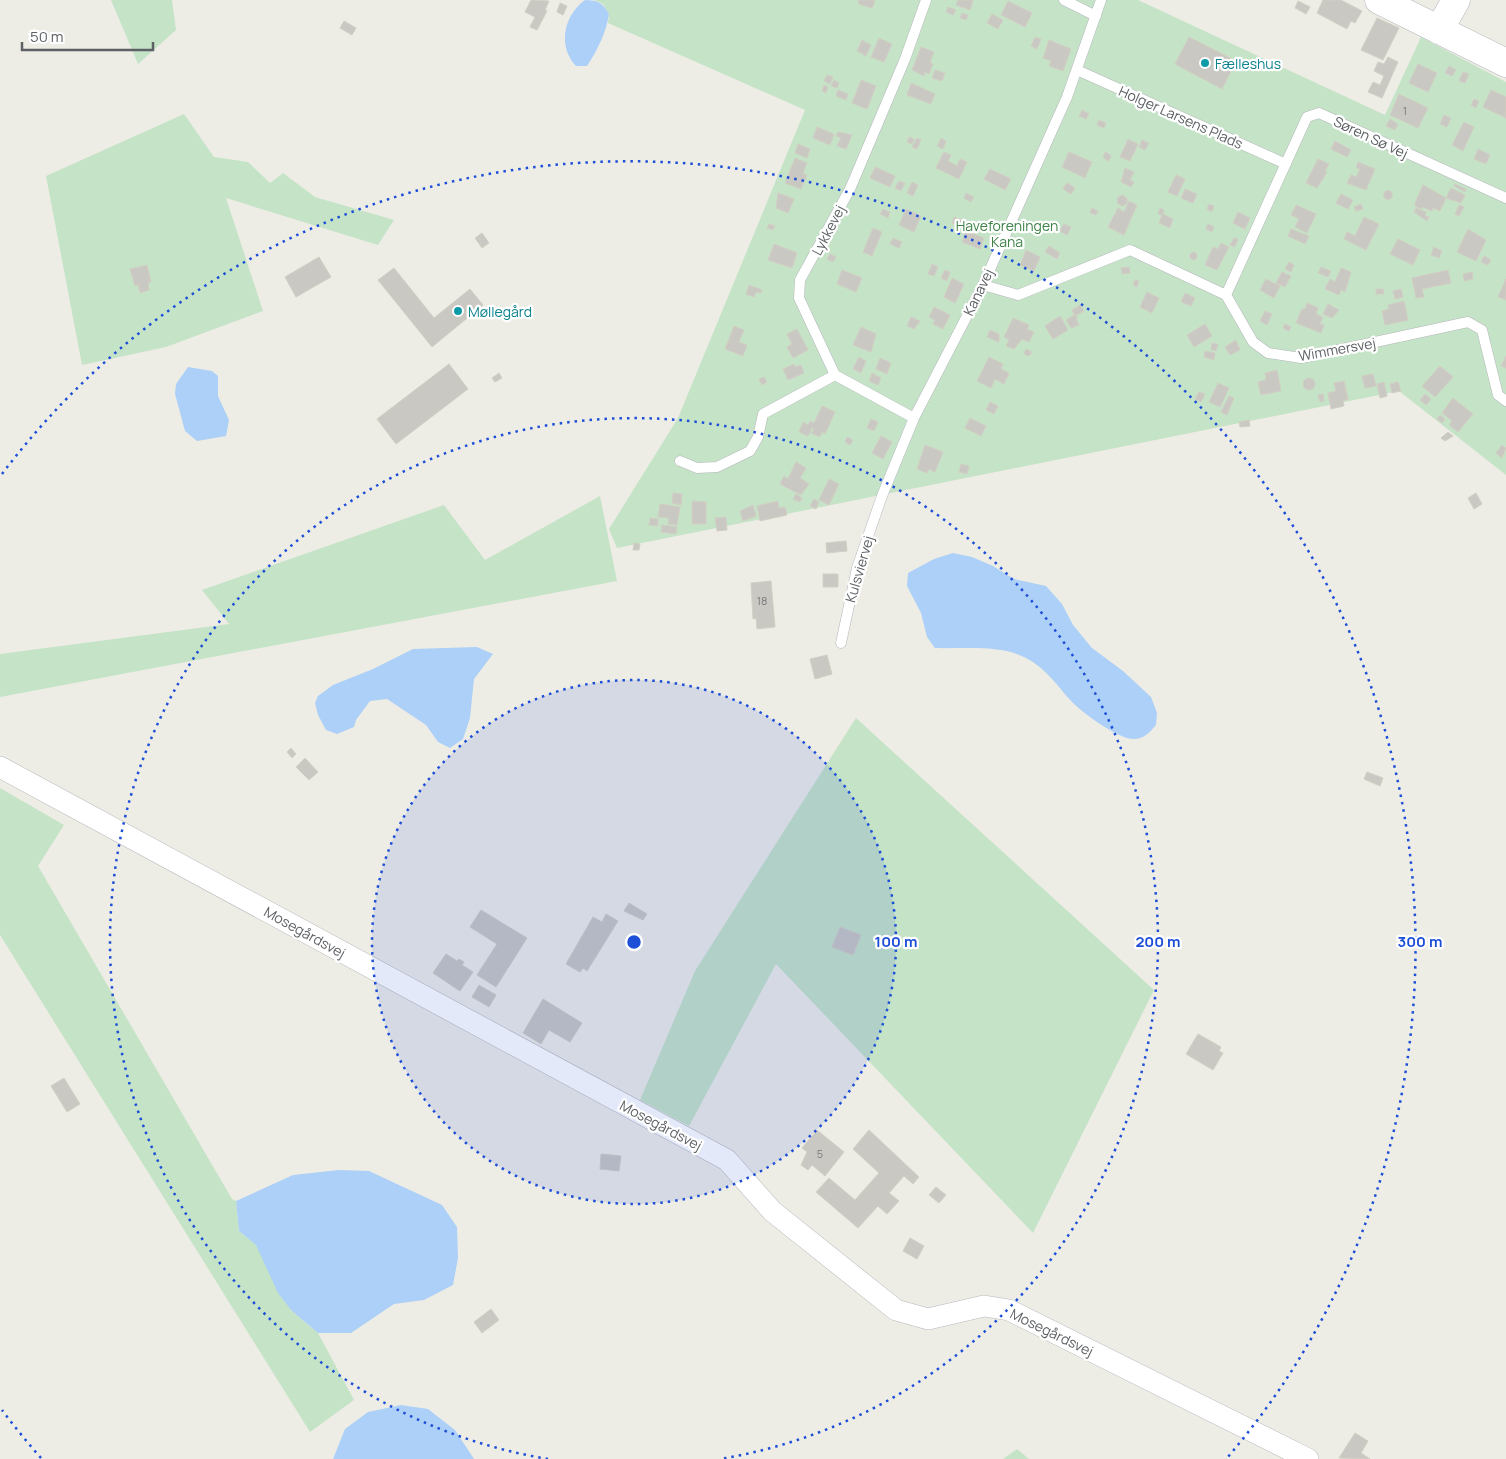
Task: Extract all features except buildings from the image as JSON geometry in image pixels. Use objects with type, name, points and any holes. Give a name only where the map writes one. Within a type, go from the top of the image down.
[{"type":"street","points":[[1378,0],[1506,63]]},
{"type":"street","points":[[1439,30],[1456,0]]},
{"type":"street","name":"Mosegårdsvej","points":[[0,767],[727,1160],[772,1211],[896,1310],[928,1319],[984,1306],[1009,1310],[1308,1459]]},
{"type":"lane","name":"Lykkevej","points":[[835,376],[799,298],[800,280],[850,189],[905,59],[926,0]]},
{"type":"lane","points":[[1064,0],[1096,16]]},
{"type":"lane","name":"Kanavej","points":[[882,496],[914,418],[982,285],[1077,70],[1101,0]]},
{"type":"lane","name":"Holger Larsens Plads","points":[[1077,70],[1286,164]]},
{"type":"lane","name":"Søren Sø Vej","points":[[1226,296],[1307,118],[1319,113],[1506,198]]},
{"type":"lane","points":[[982,285],[1018,295],[1130,250],[1226,296]]},
{"type":"lane","name":"Wimmersvej","points":[[1226,296],[1253,342],[1268,353],[1301,358],[1468,322],[1482,330],[1498,395],[1506,401]]},
{"type":"lane","points":[[680,461],[697,468],[717,467],[750,451],[758,437],[763,414],[835,376],[914,418]]},
{"type":"lane","name":"Kulsviervej","points":[[841,643],[857,568],[882,496]]},
{"type":"green space","points":[[111,0],[172,0],[176,30],[138,64]]},
{"type":"green space","name":"Haveforeningen Kana","points":[[594,0],[1138,0],[1385,115],[1421,37],[1506,82],[1506,475],[1399,391],[617,548],[609,529],[678,418],[805,110],[608,23],[609,14],[603,4]]},
{"type":"green space","points":[[184,114],[214,157],[248,162],[270,183],[283,173],[315,197],[394,220],[378,245],[226,198],[263,311],[166,347],[82,365],[46,176]]},
{"type":"green space","points":[[600,496],[617,581],[0,697],[0,654],[229,624],[202,590],[444,505],[485,560]]},
{"type":"green space","points":[[856,718],[1154,990],[1033,1233],[776,964],[689,1126],[640,1100],[695,971]]},
{"type":"green space","points":[[0,788],[64,825],[38,866],[232,1199],[236,1201],[239,1231],[256,1245],[292,1311],[318,1333],[354,1400],[310,1432],[0,935]]},
{"type":"green space","points":[[1017,1449],[1029,1459],[1003,1459]]},
{"type":"water","points":[[585,0],[600,3],[609,14],[601,41],[587,66],[576,66],[566,49],[566,31],[572,14]]},
{"type":"water","points":[[188,367],[212,371],[218,376],[218,396],[229,420],[226,436],[197,441],[185,431],[175,394],[176,384]]},
{"type":"water","points":[[953,553],[972,557],[993,566],[1014,579],[1046,586],[1062,604],[1073,625],[1092,648],[1123,671],[1151,697],[1157,713],[1156,725],[1142,737],[1135,739],[1121,736],[1102,726],[1085,713],[1073,703],[1046,672],[1026,658],[993,649],[935,648],[927,637],[921,613],[907,586],[908,573],[934,559]]},
{"type":"water","points":[[477,647],[493,654],[474,679],[470,718],[463,739],[450,748],[438,742],[426,725],[387,699],[370,701],[356,720],[354,727],[337,734],[326,730],[318,715],[315,703],[318,696],[333,685],[373,669],[413,649]]},
{"type":"water","points":[[339,1170],[369,1171],[442,1205],[457,1227],[458,1258],[453,1285],[424,1300],[394,1304],[351,1333],[318,1333],[292,1311],[278,1293],[256,1245],[239,1231],[236,1201],[293,1175]]},
{"type":"water","points":[[401,1405],[428,1409],[455,1430],[474,1459],[333,1459],[345,1429],[368,1412]]},
{"type":"place","name":"Fælleshus","points":[[1205,63]]},
{"type":"place","name":"Møllegård","points":[[458,311]]}]
